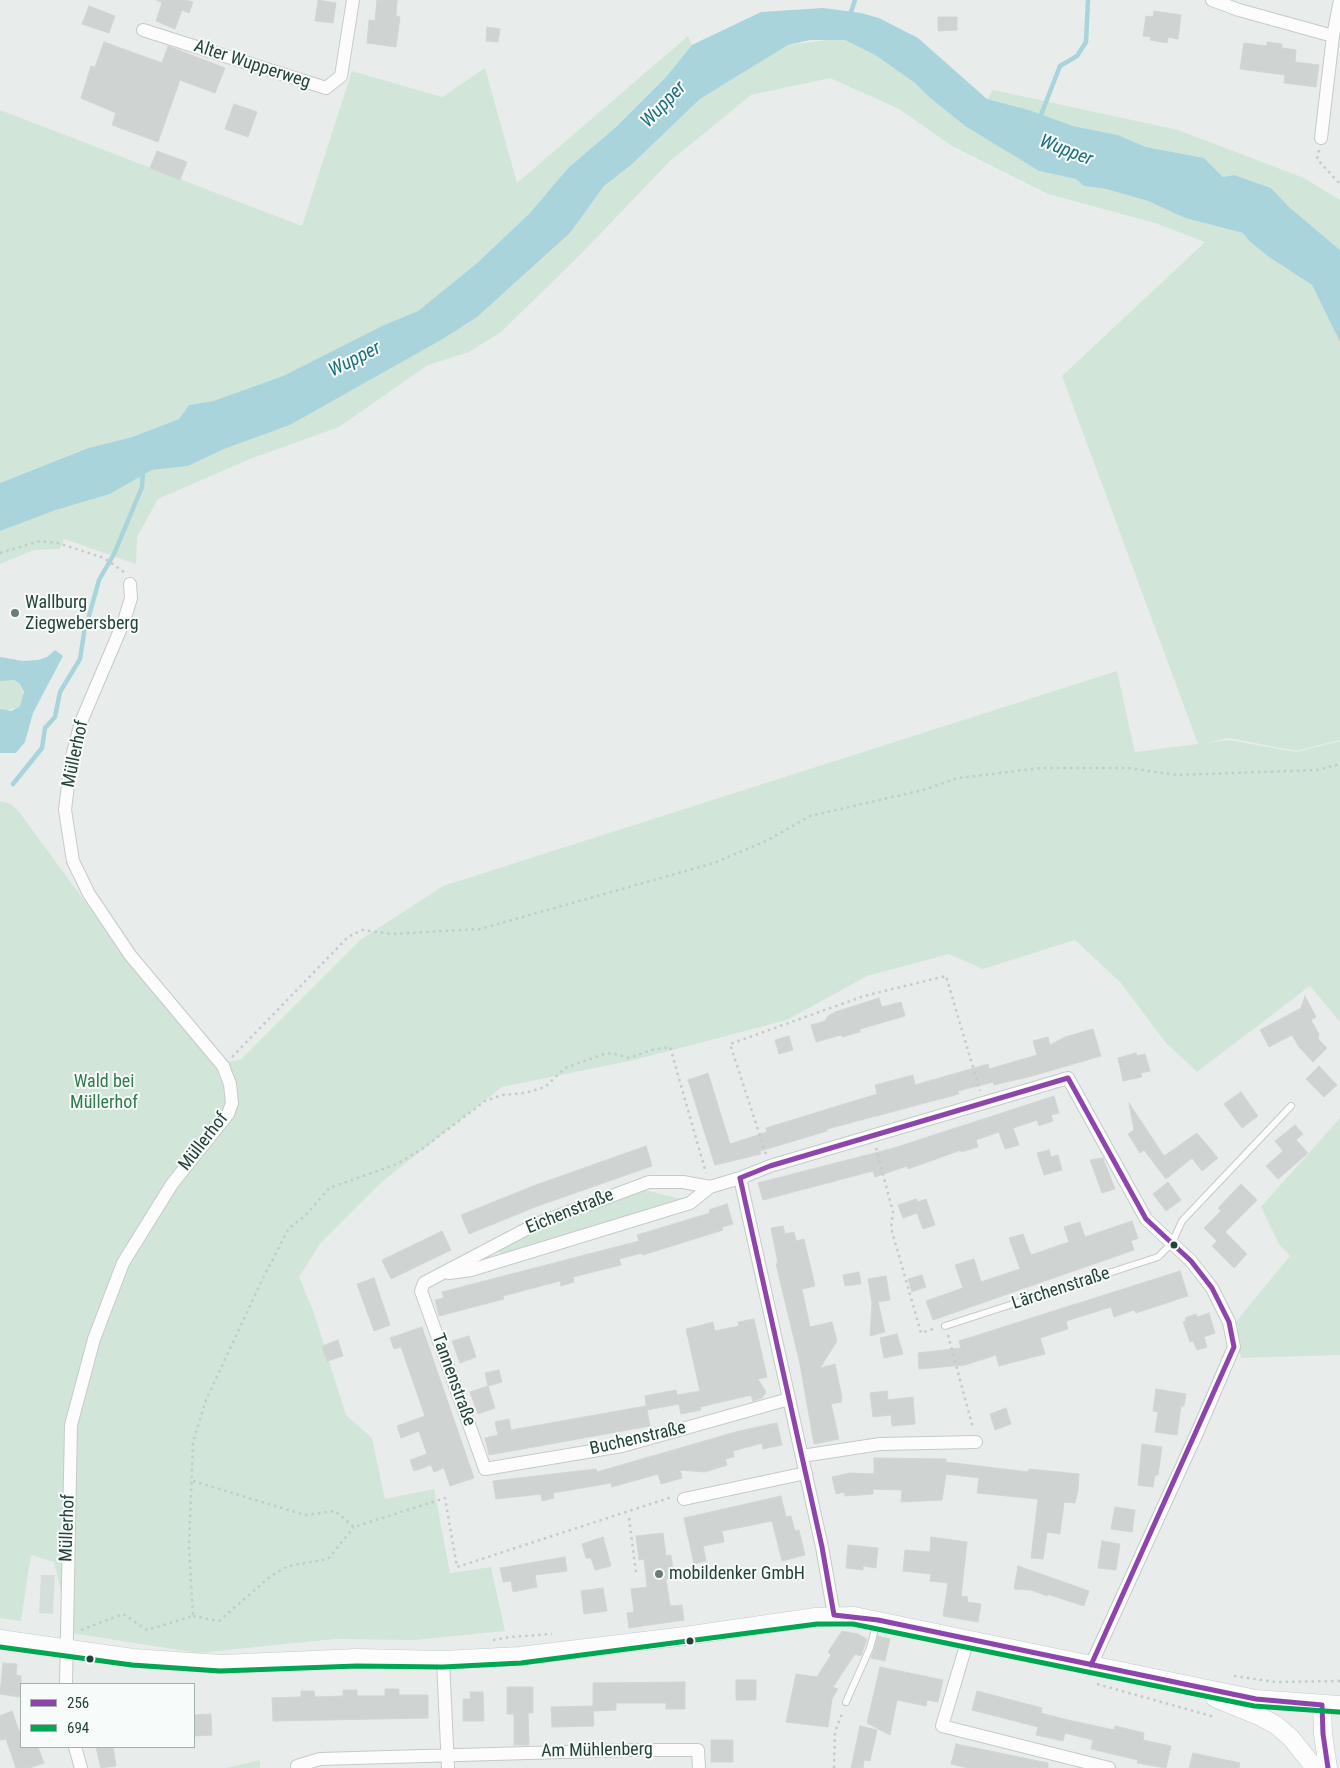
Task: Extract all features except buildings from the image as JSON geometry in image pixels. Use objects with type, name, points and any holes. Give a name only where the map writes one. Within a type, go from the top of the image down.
[{"type":"main road","points":[[0,1639],[66,1642],[133,1658],[222,1664],[357,1658],[443,1660],[520,1656],[834,1615],[878,1620],[1184,1685],[1256,1698],[1340,1705]]},
{"type":"main road","points":[[1184,1685],[1261,1717],[1276,1726],[1290,1738],[1315,1768]]},
{"type":"main road","points":[[1322,1705],[1323,1734],[1328,1768]]},
{"type":"street","name":"Alter Wupperweg","points":[[143,30],[326,88],[341,76],[353,0]]},
{"type":"street","points":[[1212,0],[1241,5],[1333,36]]},
{"type":"street","points":[[1321,138],[1333,36],[1340,0]]},
{"type":"street","name":"Müllerhof","points":[[66,1683],[71,1426],[94,1339],[123,1263],[172,1184],[231,1108],[231,1090],[223,1066],[130,955],[89,894],[74,861],[65,810],[71,760],[81,722],[124,621],[131,598],[130,584]]},
{"type":"street","name":"Eichenstraße","points":[[438,1275],[471,1270],[690,1203],[710,1187],[770,1166],[1068,1078],[1146,1219],[1172,1243]]},
{"type":"street","points":[[740,1178],[806,1474],[834,1615]]},
{"type":"street","name":"Eichenstraße","points":[[421,1291],[424,1283],[536,1224],[649,1182],[683,1182],[710,1187]]},
{"type":"street","points":[[1091,1665],[1201,1425],[1234,1346],[1229,1322],[1212,1288],[1172,1243]]},
{"type":"street","name":"Tannenstraße","points":[[421,1291],[485,1469]]},
{"type":"street","name":"Buchenstraße","points":[[485,1469],[622,1446],[789,1399]]},
{"type":"street","points":[[802,1456],[880,1444],[976,1442]]},
{"type":"street","points":[[684,1499],[806,1474]]},
{"type":"street","points":[[968,1639],[942,1726],[1109,1768]]},
{"type":"street","points":[[297,1766],[320,1759],[448,1762],[443,1660]]},
{"type":"street","points":[[75,1748],[81,1768]]},
{"type":"street","name":"Am Mühlenberg","points":[[448,1762],[632,1750],[698,1750],[699,1768]]},
{"type":"lane","points":[[1172,1243],[1182,1221],[1290,1106]]},
{"type":"lane","name":"Lärchenstraße","points":[[945,1326],[1158,1257],[1172,1243]]},
{"type":"lane","points":[[846,1702],[870,1648],[878,1620]]},
{"type":"path","points":[[1321,138],[1317,159],[1340,184]]},
{"type":"path","points":[[0,553],[40,541],[58,543],[104,558],[116,565]]},
{"type":"path","points":[[223,1066],[348,937],[362,930],[392,934],[480,929],[714,863],[766,841],[810,816],[923,790],[958,778],[1042,768],[1128,768],[1177,775],[1316,770],[1340,764]]},
{"type":"path","points":[[770,1166],[730,1044],[864,996],[946,976],[983,1102]]},
{"type":"path","points":[[193,1616],[189,1546],[194,1442],[206,1400],[262,1280],[290,1228],[306,1215],[330,1188],[397,1164],[422,1149],[485,1101],[502,1095],[525,1093],[545,1087],[565,1068],[604,1054],[612,1053],[629,1058],[651,1050],[670,1047],[710,1187]]},
{"type":"path","points":[[872,1135],[893,1212],[891,1228],[921,1333],[945,1326],[976,1442]]},
{"type":"path","points":[[193,1481],[305,1515],[336,1511],[354,1527]]},
{"type":"path","points":[[66,1642],[123,1614],[147,1630],[193,1616],[219,1622],[271,1576],[288,1566],[328,1559],[354,1527],[444,1498],[457,1567],[658,1500],[678,1495],[684,1499]]},
{"type":"path","points":[[629,1518],[636,1573]]},
{"type":"path","points":[[486,1641],[520,1636],[558,1635]]},
{"type":"path","points":[[1094,1684],[1218,1718]]},
{"type":"path","points":[[834,1768],[835,1732],[846,1702]]},
{"type":"shaded area","points":[[41,1575],[55,1575],[53,1614],[39,1613]]},
{"type":"green space","points":[[688,36],[692,45],[666,77],[616,127],[568,168],[530,213],[476,264],[418,311],[384,325],[283,376],[213,401],[189,405],[179,419],[132,437],[87,448],[0,483],[0,110],[302,226],[352,71],[442,97],[485,68],[517,183]]},
{"type":"green space","name":"Wald bei Müllerhof","points":[[835,39],[845,40],[875,55],[915,83],[965,126],[1039,171],[1076,179],[1084,186],[1106,189],[1148,201],[1185,218],[1243,233],[1249,241],[1269,257],[1312,285],[1340,342],[1340,740],[1296,751],[1229,738],[1204,743],[1229,740],[1296,752],[1340,741],[1340,1022],[1310,986],[1197,1072],[1166,1043],[1120,982],[1075,940],[983,969],[949,954],[867,976],[787,1020],[634,1060],[502,1087],[383,1181],[320,1244],[299,1277],[314,1313],[346,1415],[372,1438],[385,1499],[434,1489],[450,1573],[491,1567],[505,1631],[415,1640],[335,1639],[198,1653],[71,1633],[54,1562],[31,1555],[21,1621],[0,1618],[0,801],[11,804],[20,813],[91,910],[213,1064],[240,1060],[360,940],[443,886],[1117,671],[1135,752],[1198,744],[1062,376],[1205,242],[1155,223],[1048,194],[952,146],[899,109],[830,78],[751,95],[669,162],[579,256],[501,332],[469,352],[428,365],[339,427],[250,459],[158,499],[137,537],[136,564],[64,539],[60,549],[34,550],[0,564],[0,531],[56,510],[110,494],[152,470],[188,466],[224,449],[290,425],[441,340],[506,291],[570,233],[604,186],[631,165],[700,99],[788,45]]},
{"type":"green space","points":[[993,90],[1178,130],[1304,178],[1340,200],[1340,250],[1288,206],[1271,188],[1234,175],[1223,177],[1204,158],[1146,147],[1118,135],[1073,126],[1029,110],[987,99]]},
{"type":"green space","points":[[9,678],[19,683],[24,697],[20,706],[6,711],[0,709],[0,681]]},
{"type":"green space","points":[[1340,1118],[1340,1355],[1241,1358],[1234,1324],[1290,1256],[1279,1244],[1261,1207]]},
{"type":"green space","points":[[645,1190],[685,1200],[502,1257],[498,1249],[566,1218]]},
{"type":"green space","points":[[260,1760],[260,1768],[226,1768]]},
{"type":"water","name":"Wupper","points":[[823,8],[861,13],[879,18],[918,38],[987,99],[1029,110],[1073,126],[1118,135],[1146,147],[1204,158],[1223,177],[1234,175],[1271,188],[1288,206],[1340,250],[1340,342],[1312,285],[1269,257],[1249,241],[1243,233],[1185,218],[1148,201],[1106,189],[1084,186],[1076,179],[1039,171],[965,126],[915,83],[875,55],[845,40],[810,40],[788,45],[700,99],[631,165],[604,186],[570,233],[477,317],[441,340],[290,425],[224,449],[188,466],[152,470],[110,494],[56,510],[0,531],[0,483],[88,448],[132,437],[179,419],[189,405],[213,401],[283,376],[384,325],[418,311],[476,264],[530,213],[568,168],[616,127],[666,77],[692,45],[761,12]]},
{"type":"water","points":[[55,650],[63,656],[33,713],[25,742],[16,753],[0,753],[0,709],[11,711],[20,706],[24,692],[19,683],[14,680],[0,681],[0,657],[23,661],[38,660],[47,657]]},
{"type":"waterway","points":[[850,15],[855,0]]},
{"type":"waterway","points":[[1039,120],[1060,66],[1077,56],[1086,42],[1088,0]]},
{"type":"waterway","points":[[89,616],[99,580],[114,554],[142,487],[143,471]]},
{"type":"waterway","points":[[13,784],[42,748],[45,728],[55,717],[60,692],[80,659],[85,627]]},
{"type":"transit line","name":"256","points":[[1068,1078],[1146,1219],[1191,1261],[1212,1288],[1229,1322],[1234,1347],[1091,1665]]},
{"type":"transit line","name":"256","points":[[740,1178],[770,1166],[1068,1078]]},
{"type":"transit line","name":"256","points":[[740,1178],[822,1547],[834,1615]]},
{"type":"transit line","name":"256","points":[[834,1615],[878,1620],[1256,1699],[1322,1705]]},
{"type":"transit line","name":"694","points":[[0,1647],[132,1665],[220,1671],[357,1666],[443,1667],[521,1663],[817,1624],[853,1624],[1254,1706],[1339,1712]]},
{"type":"transit line","name":"256","points":[[1322,1705],[1323,1734],[1328,1768]]},
{"type":"place","name":"Wallburg Ziegwebersberg","points":[[15,613]]},
{"type":"place","name":"mobildenker GmbH","points":[[659,1574]]}]
